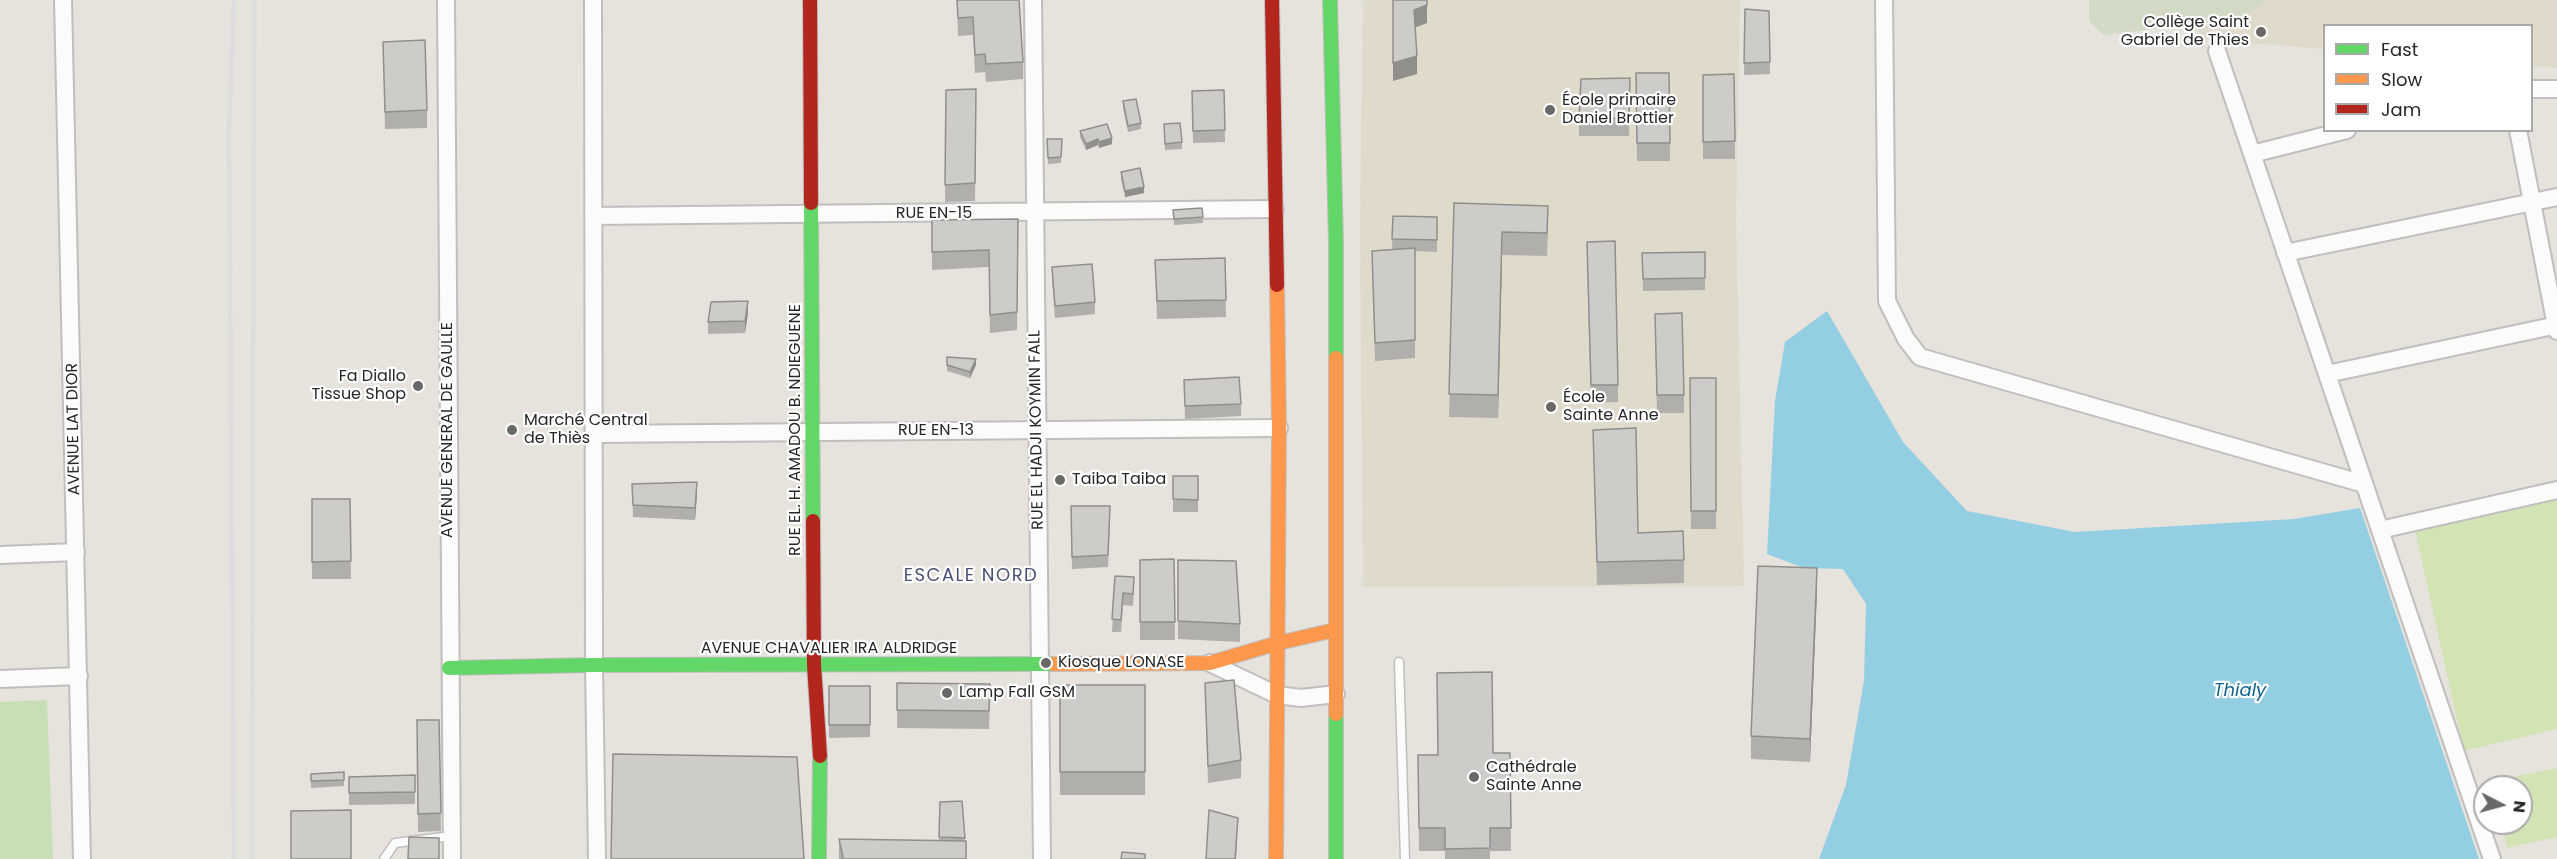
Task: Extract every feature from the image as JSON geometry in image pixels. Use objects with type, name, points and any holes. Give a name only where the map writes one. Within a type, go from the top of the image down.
[{"type":"street","name":"AVENUE LAT DIOR","points":[[63,0],[82,859]]},
{"type":"street","name":"AVENUE GENERAL DE GAULLE","points":[[446,0],[452,859]]},
{"type":"street","points":[[593,0],[594,665],[597,859]]},
{"type":"street","name":"RUE EL. H. AMADOU B. NDIEGUENE","points":[[810,0],[813,665],[821,770],[819,859]]},
{"type":"street","name":"RUE EL HADJI KOYMIN FALL","points":[[1033,0],[1042,859]]},
{"type":"street","points":[[1272,0],[1279,428],[1276,859]]},
{"type":"street","points":[[1330,0],[1336,243],[1335,859]]},
{"type":"street","points":[[1884,0],[1887,301],[1906,339],[1920,357],[2364,484]]},
{"type":"street","points":[[2217,51],[2492,859]]},
{"type":"street","points":[[2533,89],[2557,89]]},
{"type":"street","points":[[2252,154],[2339,132]]},
{"type":"street","points":[[2327,374],[2557,327],[2518,132]]},
{"type":"street","points":[[2285,253],[2557,197]]},
{"type":"street","name":"RUE EN-15","points":[[593,216],[1275,209]]},
{"type":"street","name":"RUE EN-13","points":[[594,434],[1279,428]]},
{"type":"street","points":[[2380,530],[2557,490]]},
{"type":"street","points":[[0,555],[76,552]]},
{"type":"street","name":"AVENUE CHAVALIER IRA ALDRIDGE","points":[[449,668],[594,665],[1210,663],[1278,643],[1335,630]]},
{"type":"street","points":[[1210,663],[1277,695],[1301,698],[1336,694]]},
{"type":"street","points":[[0,679],[79,676]]},
{"type":"lane","points":[[1399,663],[1406,859]]},
{"type":"lane","points":[[384,859],[395,843],[452,836]]},
{"type":"shaded area","name":"École Sainte Anne","points":[[1363,0],[1740,0],[1736,220],[1744,586],[1363,587],[1360,227]]},
{"type":"shaded area","name":"Collège Saint Gabriel de Thies","points":[[2267,0],[2557,0],[2557,68],[2533,66],[2533,24],[2323,24],[2323,49],[2198,39],[2197,23],[2240,19]]},
{"type":"green space","points":[[2089,0],[2267,1],[2240,19],[2103,35],[2089,21]]},
{"type":"green space","points":[[2557,498],[2557,729],[2464,751],[2415,530]]},
{"type":"green space","points":[[47,700],[53,859],[0,859],[0,702]]},
{"type":"green space","points":[[2557,768],[2557,837],[2507,848],[2504,835],[2533,835],[2533,775],[2523,775]]},
{"type":"water","name":"Thialy","points":[[1827,311],[1903,442],[1967,511],[2075,532],[2294,519],[2360,508],[2479,859],[1819,859],[1846,785],[1864,681],[1866,604],[1843,569],[1804,568],[1767,554],[1775,401],[1785,342]]},
{"type":"building","points":[[957,0],[1019,0],[1023,62],[986,64],[985,54],[975,55],[973,17],[958,18]]},
{"type":"building","points":[[1393,0],[1427,0],[1427,5],[1414,10],[1417,56],[1393,63]]},
{"type":"building","points":[[1745,9],[1769,11],[1770,62],[1744,63]]},
{"type":"building","points":[[425,40],[427,110],[385,112],[383,42]]},
{"type":"building","points":[[1636,73],[1669,73],[1670,143],[1637,143]]},
{"type":"building","points":[[1734,74],[1735,141],[1703,142],[1703,75]]},
{"type":"building","points":[[1630,78],[1629,118],[1579,119],[1581,79]]},
{"type":"building","points":[[976,89],[975,183],[945,185],[946,90]]},
{"type":"building","points":[[1224,90],[1225,130],[1193,131],[1192,91]]},
{"type":"building","points":[[1136,99],[1141,123],[1128,126],[1123,101]]},
{"type":"building","points":[[1180,123],[1182,142],[1165,144],[1164,124]]},
{"type":"building","points":[[1107,124],[1112,138],[1099,142],[1098,139],[1086,144],[1080,131]]},
{"type":"building","points":[[1047,139],[1062,139],[1061,157],[1048,158]]},
{"type":"building","points":[[1140,168],[1144,187],[1125,191],[1121,172]]},
{"type":"building","points":[[1454,203],[1548,206],[1547,233],[1502,232],[1498,395],[1449,394]]},
{"type":"building","points":[[1202,208],[1203,217],[1174,219],[1173,210]]},
{"type":"building","points":[[1393,216],[1437,217],[1437,240],[1392,239]]},
{"type":"building","points":[[1018,219],[1017,312],[990,315],[989,250],[932,252],[932,220]]},
{"type":"building","points":[[1615,241],[1618,385],[1591,385],[1587,242]]},
{"type":"building","points":[[1415,248],[1415,340],[1375,343],[1372,251]]},
{"type":"building","points":[[1705,252],[1705,278],[1643,279],[1642,253]]},
{"type":"building","points":[[1225,258],[1226,300],[1157,301],[1155,260]]},
{"type":"building","points":[[1092,264],[1095,302],[1055,306],[1052,267]]},
{"type":"building","points":[[748,301],[745,321],[708,322],[711,302]]},
{"type":"building","points":[[1682,313],[1684,395],[1657,395],[1655,314]]},
{"type":"building","points":[[947,357],[976,359],[970,372],[947,365]]},
{"type":"building","points":[[1239,377],[1241,404],[1185,406],[1184,380]]},
{"type":"building","points":[[1690,378],[1716,378],[1716,511],[1691,511]]},
{"type":"building","points":[[1636,428],[1638,533],[1683,531],[1684,560],[1597,562],[1593,430]]},
{"type":"building","points":[[1173,476],[1198,476],[1198,500],[1173,499]]},
{"type":"building","points":[[697,482],[695,508],[633,505],[632,484]]},
{"type":"building","points":[[312,499],[350,499],[351,561],[312,562]]},
{"type":"building","points":[[1071,506],[1110,506],[1108,555],[1072,557]]},
{"type":"building","points":[[1174,559],[1175,622],[1140,622],[1140,560]]},
{"type":"building","points":[[1178,560],[1236,561],[1240,624],[1178,621]]},
{"type":"building","points":[[1758,566],[1817,568],[1810,739],[1751,736]]},
{"type":"building","points":[[1115,576],[1134,577],[1133,594],[1123,593],[1121,620],[1112,619]]},
{"type":"building","name":"Cathédrale Sainte Anne","points":[[1492,672],[1493,753],[1510,753],[1511,828],[1490,828],[1490,848],[1445,849],[1445,828],[1419,828],[1418,755],[1438,755],[1437,673]]},
{"type":"building","points":[[1234,680],[1241,760],[1208,766],[1205,683]]},
{"type":"building","points":[[897,683],[990,684],[989,711],[897,710]]},
{"type":"building","points":[[1060,685],[1145,685],[1145,772],[1060,772]]},
{"type":"building","points":[[829,686],[870,686],[870,725],[829,725]]},
{"type":"building","points":[[417,720],[439,720],[441,813],[418,814]]},
{"type":"building","points":[[613,754],[797,757],[804,859],[611,859]]},
{"type":"building","points":[[344,772],[344,780],[311,781],[311,774]]},
{"type":"building","points":[[415,775],[415,792],[349,793],[349,777]]},
{"type":"building","points":[[962,801],[965,838],[939,837],[940,802]]},
{"type":"building","points":[[351,810],[351,859],[291,859],[291,811]]},
{"type":"building","points":[[1209,810],[1238,818],[1235,859],[1206,859]]},
{"type":"building","points":[[409,837],[439,838],[439,859],[408,859]]},
{"type":"building","points":[[839,839],[966,841],[966,859],[842,859]]},
{"type":"building","points":[[1122,852],[1145,854],[1145,859],[1121,859]]},
{"type":"railway","points":[[234,0],[229,129],[234,859]]},
{"type":"railway","points":[[252,859],[254,0]]},
{"type":"traffic: fast","points":[[1330,0],[1336,243],[1336,358]]},
{"type":"traffic: fast","points":[[811,203],[813,521]]},
{"type":"traffic: fast","points":[[449,668],[594,665],[1054,664]]},
{"type":"traffic: fast","points":[[1336,714],[1336,859]]},
{"type":"traffic: fast","points":[[819,859],[820,756]]},
{"type":"traffic: slow","points":[[1276,859],[1279,428],[1277,285]]},
{"type":"traffic: slow","points":[[1336,358],[1336,714]]},
{"type":"traffic: slow","points":[[1054,664],[1210,663],[1278,643],[1335,630]]},
{"type":"traffic: jam","points":[[810,0],[811,203]]},
{"type":"traffic: jam","points":[[1272,0],[1277,285]]},
{"type":"traffic: jam","points":[[813,521],[814,665],[820,756]]},
{"type":"place","name":"Collège Saint Gabriel de Thies","points":[[2261,32]]},
{"type":"place","name":"École primaire Daniel Brottier","points":[[1550,110]]},
{"type":"place","name":"Fa Diallo Tissue Shop","points":[[418,386]]},
{"type":"place","name":"École Sainte Anne","points":[[1551,407]]},
{"type":"place","name":"Marché Central de Thiès","points":[[512,430]]},
{"type":"place","name":"Taiba Taiba","points":[[1060,480]]},
{"type":"place","name":"Kiosque LONASE","points":[[1046,663]]},
{"type":"place","name":"Lamp Fall GSM","points":[[947,693]]},
{"type":"place","name":"Cathédrale Sainte Anne","points":[[1474,777]]},
{"type":"district","name":"ESCALE NORD","points":[[971,576]]}]
